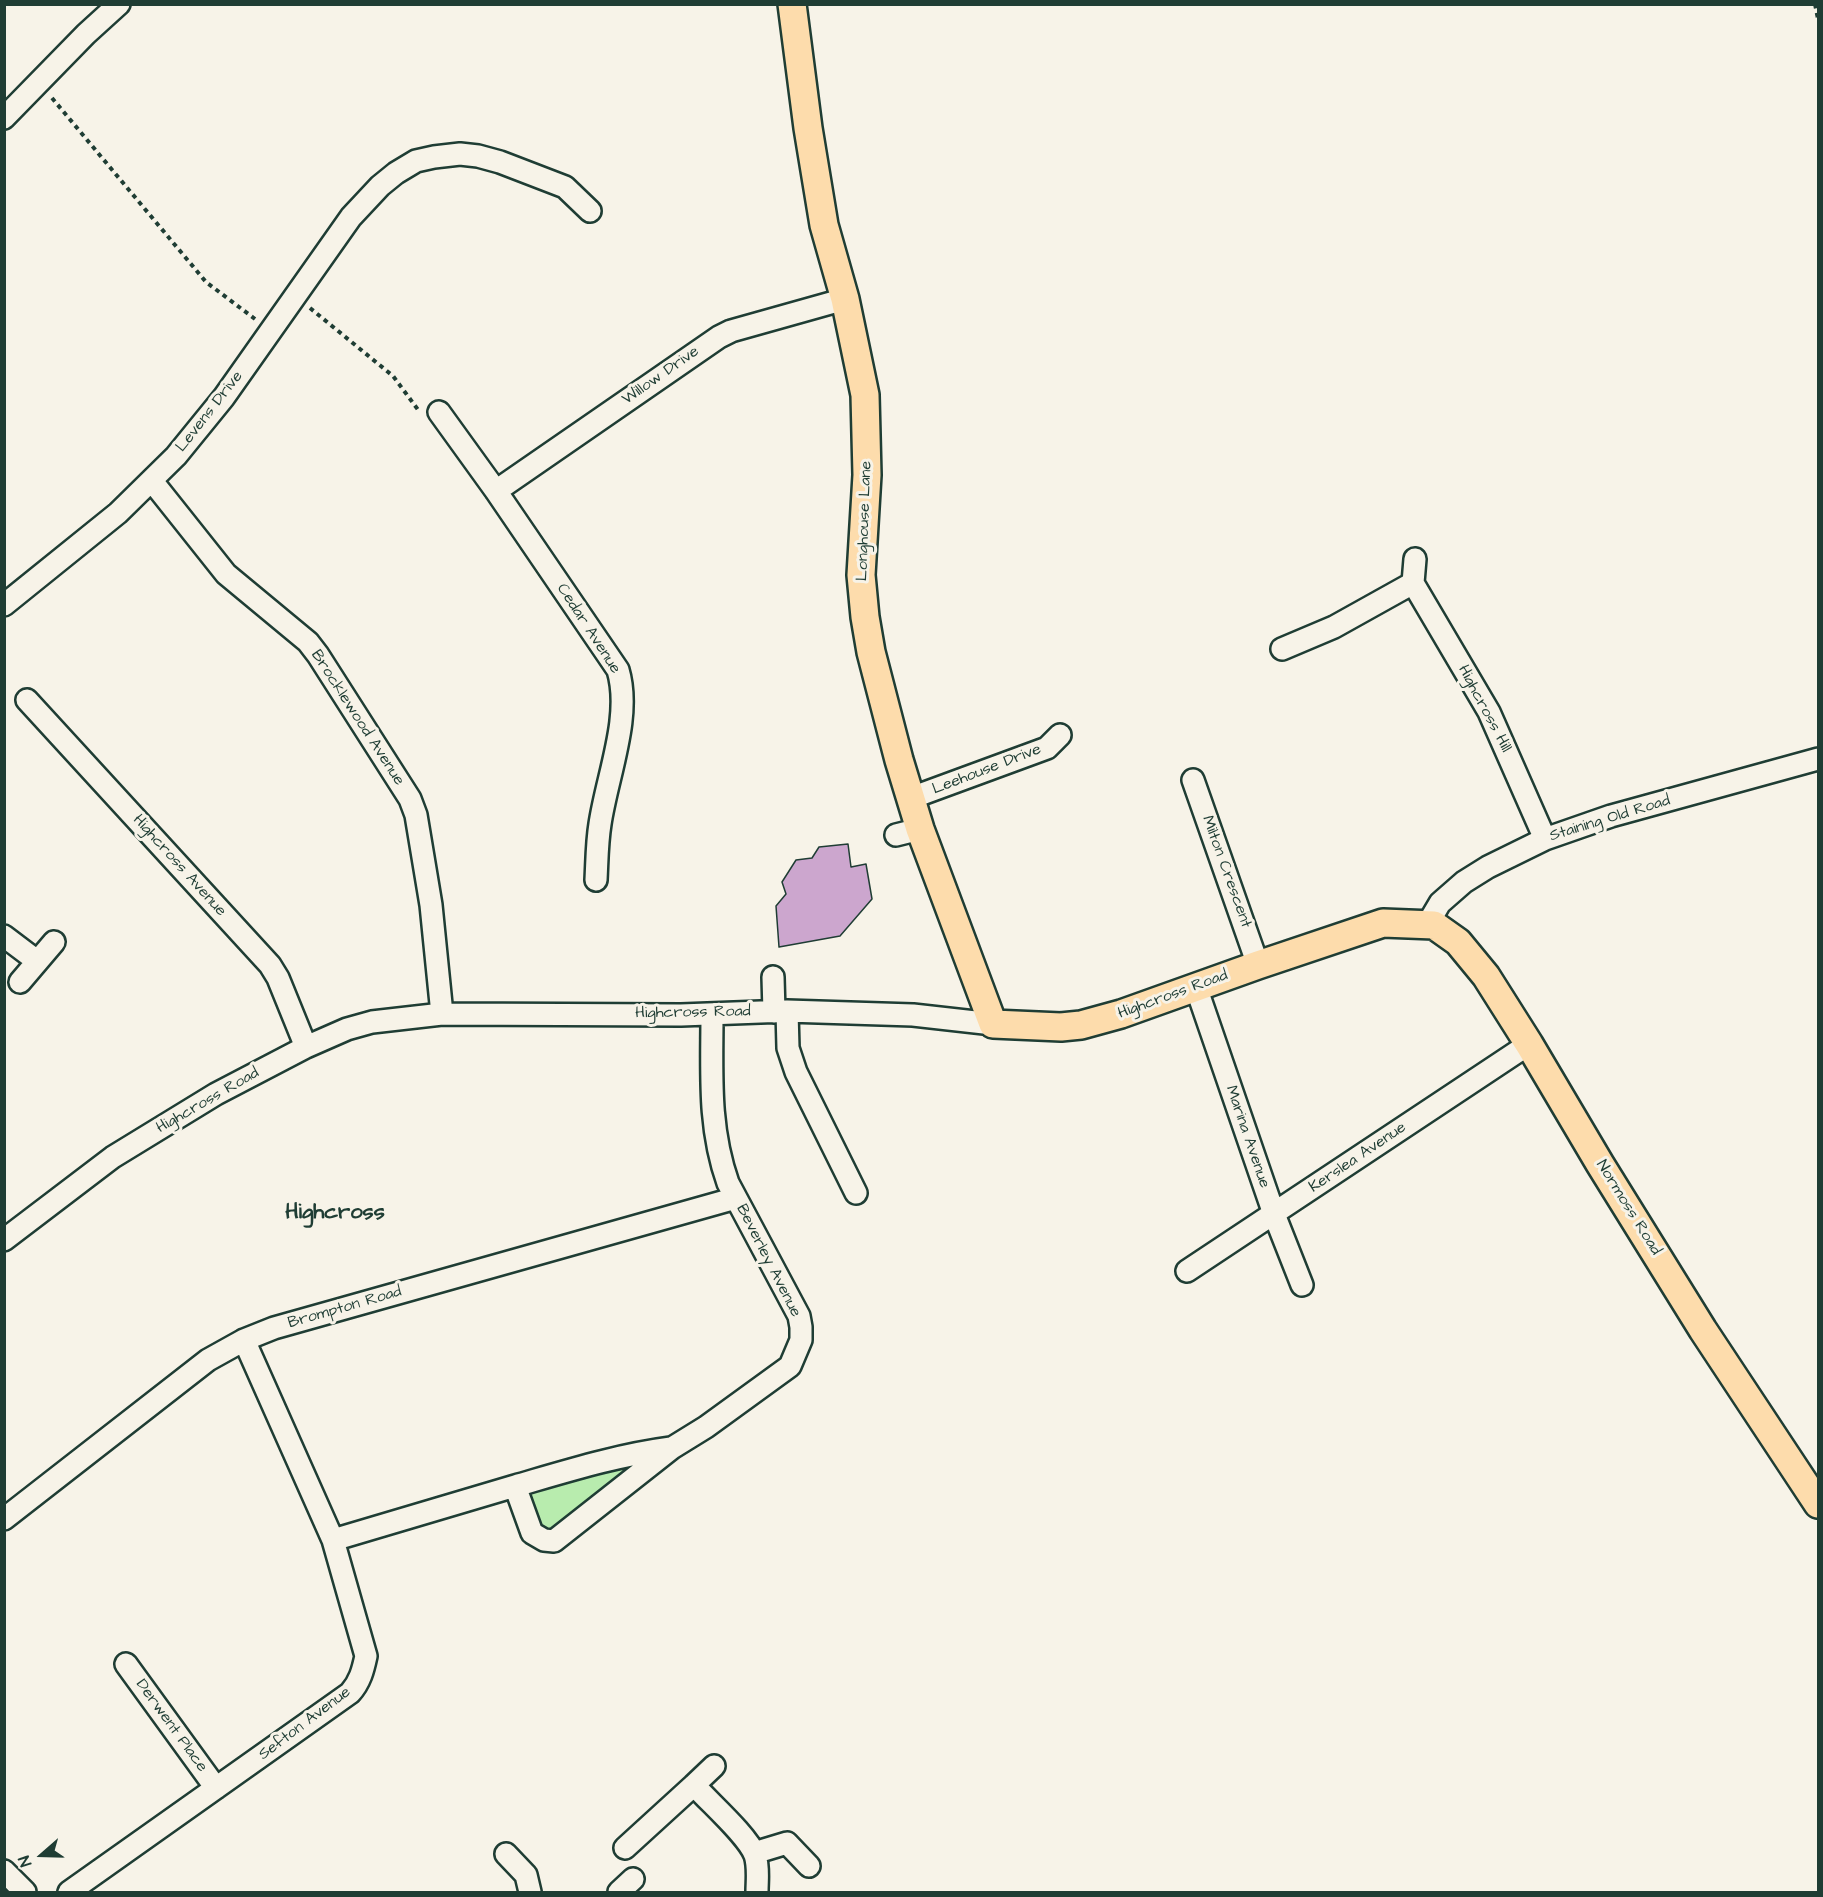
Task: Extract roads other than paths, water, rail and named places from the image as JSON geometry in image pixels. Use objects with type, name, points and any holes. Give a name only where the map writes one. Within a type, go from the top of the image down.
[{"type":"main road","name":"Longhouse Lane","points":[[792,4],[824,225],[845,299],[865,395],[867,465],[861,575],[865,617],[882,696],[910,798],[908,832],[993,1024]]},
{"type":"main road","name":"Highcross Road","points":[[993,1024],[1061,1027],[1081,1025],[1121,1014],[1383,923],[1427,925]]},
{"type":"main road","name":"Normoss Road","points":[[1427,925],[1434,925],[1471,956],[1530,1044],[1600,1164],[1703,1330],[1818,1504]]},
{"type":"street","points":[[4,118],[86,34],[119,4]]},
{"type":"street","name":"Levens Drive","points":[[4,605],[118,513],[153,481],[224,397],[351,217],[380,186],[396,173],[416,161],[460,154],[478,156],[565,187],[590,211]]},
{"type":"street","name":"Willow Drive","points":[[496,491],[718,338],[731,331],[845,299]]},
{"type":"street","name":"Cedar Avenue","points":[[439,412],[618,670],[623,710],[600,825],[596,880]]},
{"type":"street","name":"Brocklewood Avenue","points":[[153,481],[226,574],[308,642],[410,799],[416,815],[431,905],[442,1014]]},
{"type":"street","points":[[1282,649],[1334,627],[1413,583],[1415,559]]},
{"type":"street","name":"Highcross Hill","points":[[1413,583],[1489,711],[1545,839]]},
{"type":"street","name":"Highcross Avenue","points":[[27,700],[270,965],[278,978],[306,1047]]},
{"type":"street","name":"Leehouse Drive","points":[[910,798],[1047,748],[1060,735]]},
{"type":"street","name":"Staining Old Road","points":[[1427,925],[1440,903],[1464,882],[1488,867],[1545,839],[1611,816],[1818,759]]},
{"type":"street","name":"Milton Crescent","points":[[1193,780],[1258,965]]},
{"type":"street","points":[[4,936],[37,961]]},
{"type":"street","points":[[20,982],[54,942]]},
{"type":"street","points":[[773,977],[788,1048],[796,1072],[856,1193]]},
{"type":"street","name":"Marina Avenue","points":[[1196,987],[1274,1214],[1302,1285]]},
{"type":"street","name":"Highcross Road","points":[[4,1240],[112,1157],[216,1094],[306,1047],[347,1029],[372,1022],[442,1014],[780,1012],[913,1015],[993,1024]]},
{"type":"street","name":"Beverley Avenue","points":[[515,1486],[532,1533],[544,1540],[554,1541],[672,1448],[706,1427],[790,1366],[801,1340],[799,1316],[728,1183],[719,1160],[712,1108],[712,1014]]},
{"type":"street","name":"Kerslea Avenue","points":[[1187,1271],[1530,1044]]},
{"type":"street","name":"Brompton Road","points":[[4,1519],[208,1360],[244,1340],[274,1328],[736,1197]]},
{"type":"street","name":"Sefton Avenue","points":[[69,1893],[350,1693],[358,1682],[366,1656],[333,1540],[244,1340]]},
{"type":"street","name":"Beverley Avenue","points":[[333,1540],[593,1463],[672,1448]]},
{"type":"street","name":"Derwent Place","points":[[126,1664],[216,1788]]},
{"type":"street","points":[[625,1848],[714,1766]]},
{"type":"street","points":[[694,1785],[750,1844],[758,1872],[757,1893]]},
{"type":"street","points":[[754,1853],[787,1843],[809,1866]]},
{"type":"street","points":[[506,1854],[526,1875],[530,1893]]},
{"type":"street","points":[[4,1871],[26,1893]]},
{"type":"district","name":"Highcross","points":[[335,1213]]}]
